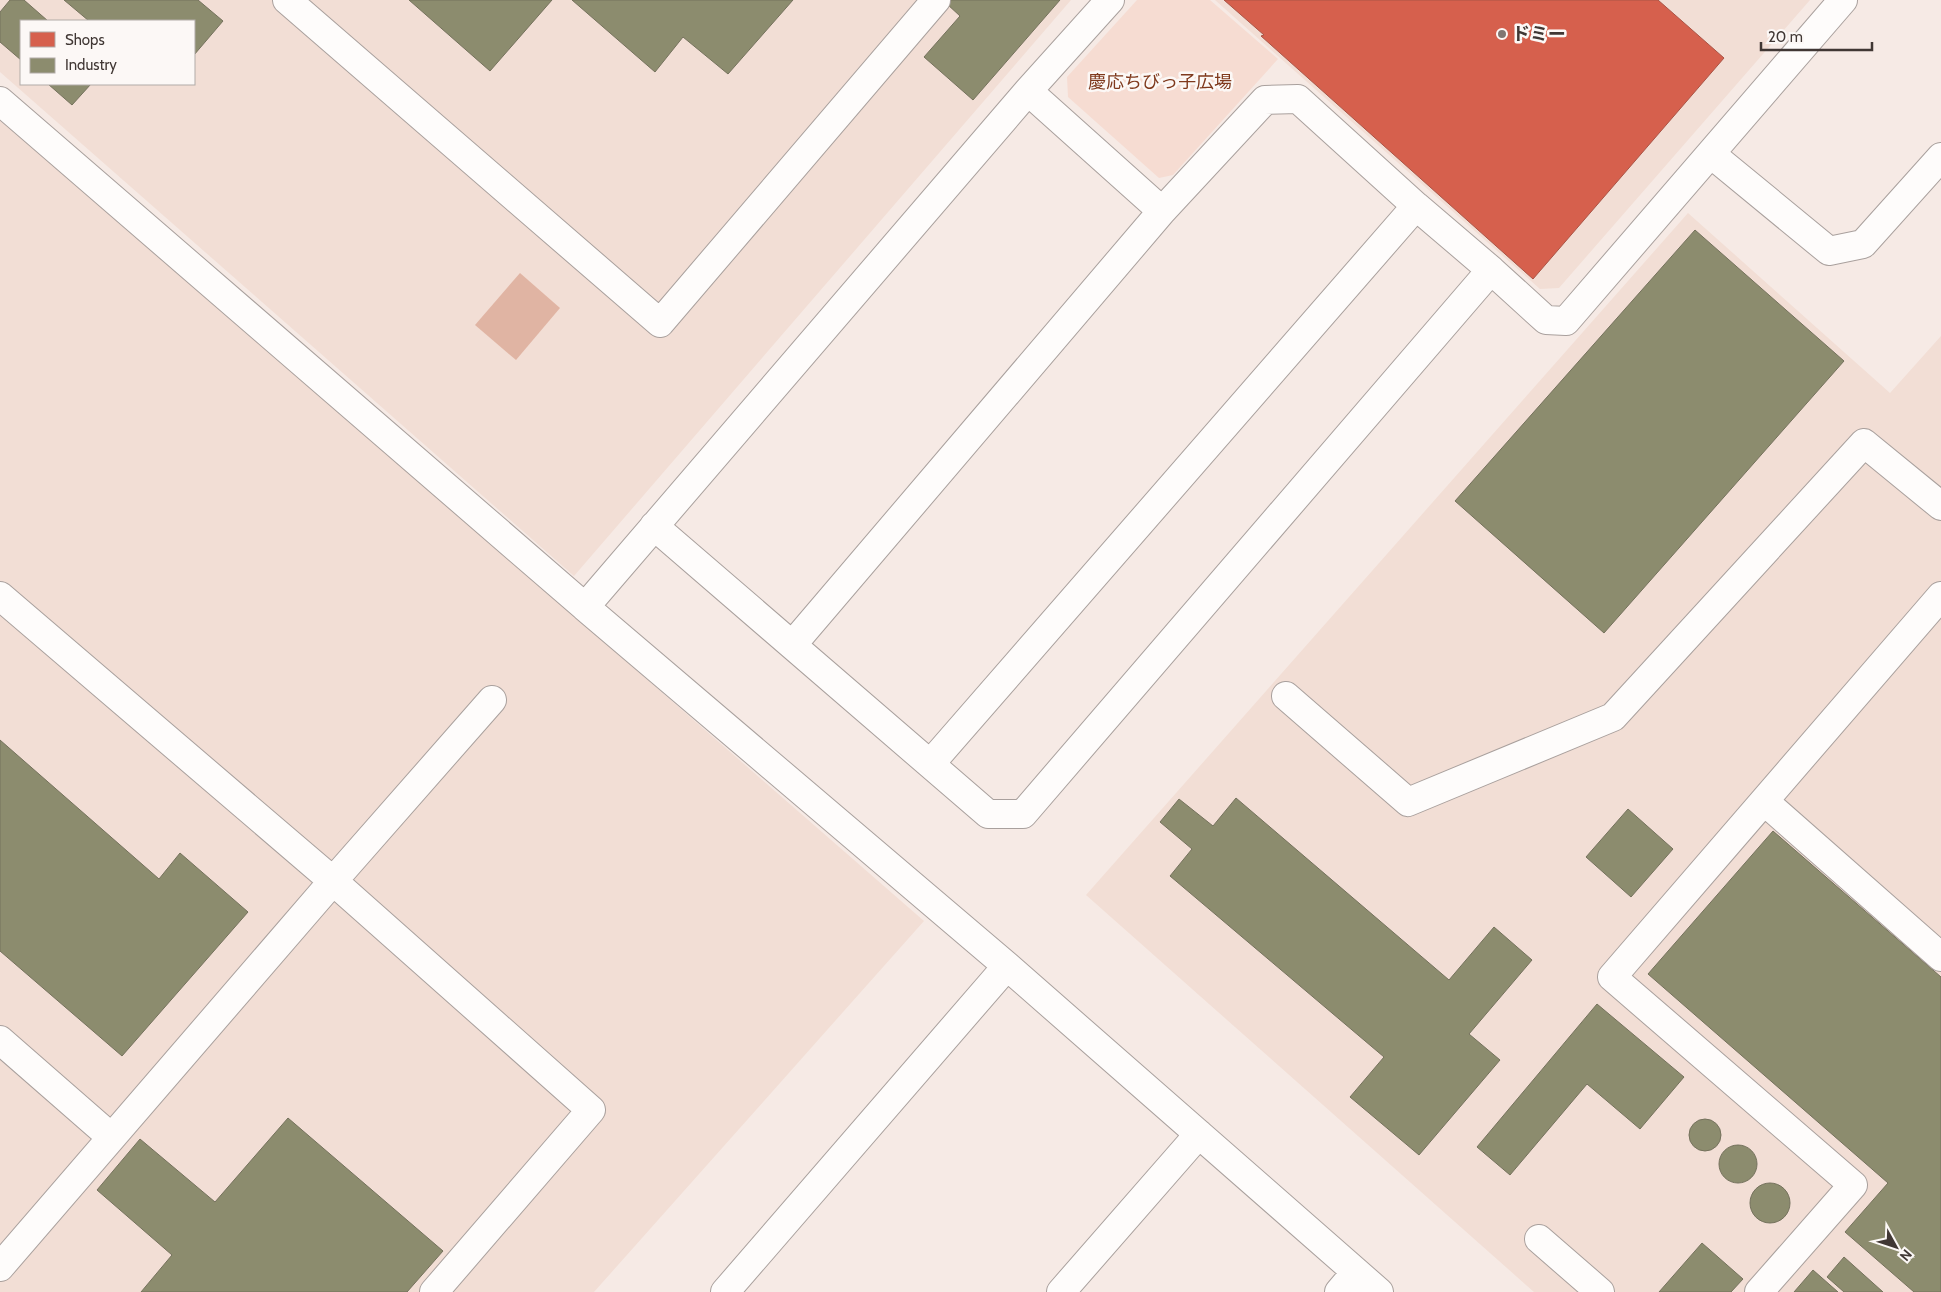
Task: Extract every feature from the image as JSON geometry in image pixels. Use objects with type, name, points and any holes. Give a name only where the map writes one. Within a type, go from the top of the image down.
[{"type":"street","points":[[287,0],[660,323],[936,0]]},
{"type":"street","points":[[592,599],[1028,91],[1110,0]]},
{"type":"street","points":[[794,644],[1162,211],[1265,100],[1298,99],[1546,320],[1566,321],[1842,0]]},
{"type":"street","points":[[1028,91],[1162,211]]},
{"type":"street","points":[[0,101],[592,599],[931,901],[1199,1134],[1347,1282],[1379,1292]]},
{"type":"street","points":[[1711,154],[1829,251],[1863,244],[1941,157]]},
{"type":"street","points":[[931,764],[1416,206]]},
{"type":"street","points":[[654,526],[794,644],[988,814],[1023,814],[1492,270]]},
{"type":"street","points":[[1286,696],[1408,802],[1612,717],[1864,443],[1941,506]]},
{"type":"street","points":[[0,596],[334,881],[591,1110],[434,1292]]},
{"type":"street","points":[[1759,1292],[1853,1185],[1612,977],[1941,596]]},
{"type":"street","points":[[0,1268],[111,1137],[492,700]]},
{"type":"street","points":[[1764,801],[1941,957]]},
{"type":"street","points":[[725,1292],[1007,966]]},
{"type":"street","points":[[0,1040],[111,1137]]},
{"type":"street","points":[[1061,1292],[1199,1134]]},
{"type":"street","points":[[1539,1239],[1600,1292]]},
{"type":"shaded area","points":[[0,0],[1071,0],[574,576],[0,72]]},
{"type":"shaded area","points":[[1215,0],[1810,0],[1559,288],[1540,289]]},
{"type":"shaded area","points":[[0,115],[924,921],[594,1292],[0,1292]]},
{"type":"shaded area","points":[[1688,213],[1890,393],[1941,336],[1941,1292],[1534,1292],[1086,895]]},
{"type":"shaded area","points":[[520,273],[560,308],[516,360],[475,325]]},
{"type":"green space","name":"慶応ちびっ子広場","points":[[1137,0],[1210,0],[1278,59],[1173,175],[1159,178],[1068,97],[1067,77]]},
{"type":"building: Shops","points":[[1224,0],[1658,0],[1724,58],[1533,279],[1261,36],[1264,35]]},
{"type":"building: Industry","points":[[10,0],[24,0],[47,20],[20,20],[20,59],[0,42],[0,12]]},
{"type":"building: Industry","points":[[64,0],[198,0],[223,21],[195,54],[195,20],[88,20]]},
{"type":"building: Industry","points":[[409,0],[552,0],[490,71]]},
{"type":"building: Industry","points":[[572,0],[793,0],[728,74],[683,37],[655,72]]},
{"type":"building: Industry","points":[[951,0],[1060,0],[973,100],[924,57],[960,16],[947,4]]},
{"type":"building: Industry","points":[[49,85],[90,85],[72,105]]},
{"type":"building: Industry","points":[[1695,230],[1844,361],[1604,633],[1455,501]]},
{"type":"building: Industry","points":[[0,740],[159,879],[180,853],[248,912],[122,1056],[0,951]]},
{"type":"building: Industry","points":[[1236,798],[1449,980],[1494,927],[1532,960],[1469,1034],[1500,1060],[1419,1155],[1350,1097],[1384,1057],[1170,876],[1192,849],[1160,822],[1179,799],[1213,826]]},
{"type":"building: Industry","points":[[1628,809],[1673,849],[1631,897],[1586,857]]},
{"type":"building: Industry","points":[[1773,831],[1941,977],[1941,1292],[1914,1292],[1845,1232],[1888,1183],[1648,974]]},
{"type":"building: Industry","points":[[1597,1004],[1684,1077],[1640,1129],[1587,1084],[1510,1175],[1477,1147]]},
{"type":"building: Industry","points":[[288,1118],[443,1251],[407,1292],[141,1292],[172,1255],[97,1190],[140,1139],[215,1202]]},
{"type":"building: Industry","points":[[1705,1119],[1717,1123],[1721,1135],[1717,1147],[1705,1151],[1693,1147],[1689,1135],[1693,1123]]},
{"type":"building: Industry","points":[[1738,1145],[1751,1151],[1757,1164],[1751,1177],[1738,1183],[1725,1177],[1719,1164],[1725,1151]]},
{"type":"building: Industry","points":[[1770,1183],[1781,1186],[1787,1192],[1790,1203],[1787,1214],[1781,1220],[1770,1223],[1759,1220],[1753,1214],[1750,1203],[1753,1192],[1759,1186]]},
{"type":"building: Industry","points":[[1702,1243],[1743,1279],[1731,1292],[1659,1292]]},
{"type":"building: Industry","points":[[1844,1257],[1883,1292],[1844,1292],[1827,1277]]},
{"type":"building: Industry","points":[[1813,1270],[1838,1292],[1794,1292]]},
{"type":"place","name":"ドミー","points":[[1502,34]]}]
